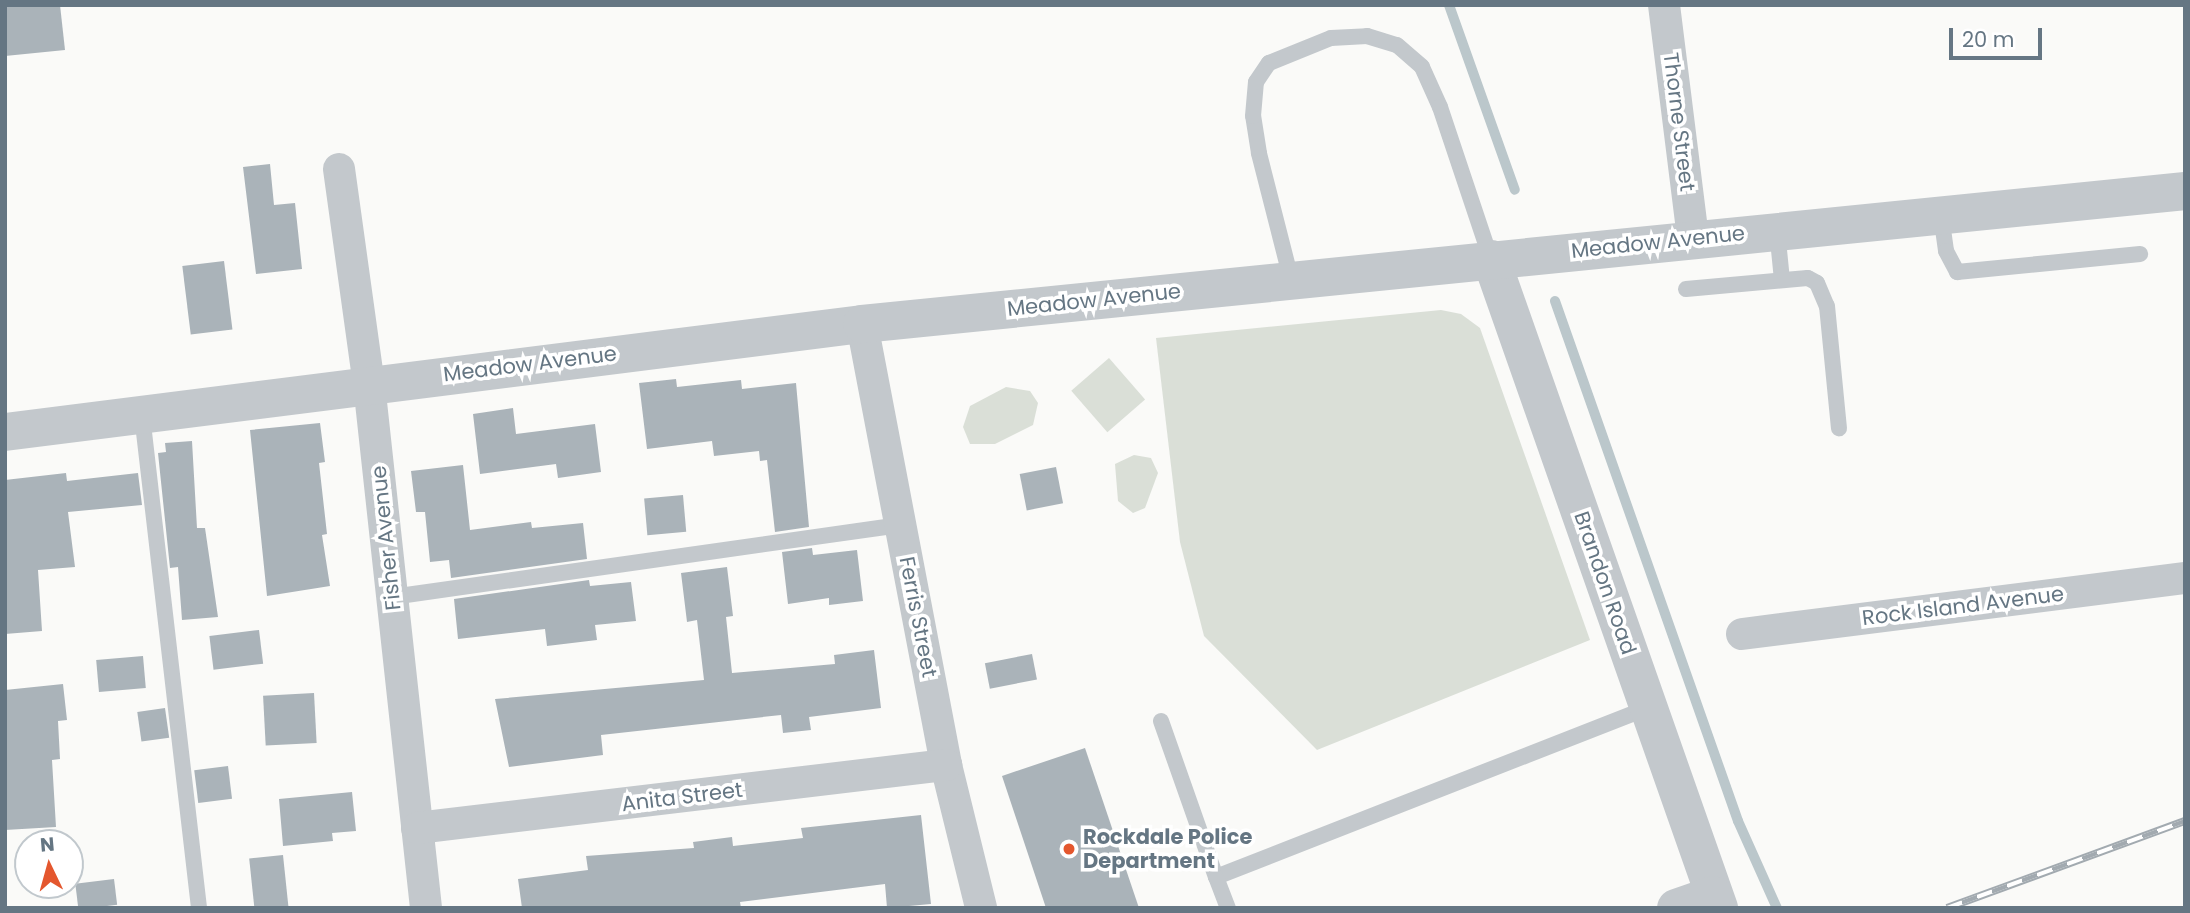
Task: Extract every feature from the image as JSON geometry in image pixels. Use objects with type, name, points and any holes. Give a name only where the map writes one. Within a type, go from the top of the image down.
[{"type":"street","name":"Thorne Street","points":[[1664,5],[1693,238]]},
{"type":"street","name":"Fisher Avenue","points":[[340,169],[369,384],[426,908]]},
{"type":"street","name":"Meadow Avenue","points":[[5,432],[369,384],[862,324],[1693,238],[2185,191]]},
{"type":"street","name":"Brandon Road","points":[[1491,259],[1716,901]]},
{"type":"street","name":"Ferris Street","points":[[862,324],[946,765],[981,908]]},
{"type":"street","name":"Rock Island Avenue","points":[[1742,634],[2185,578]]},
{"type":"street","name":"Anita Street","points":[[417,828],[946,765]]},
{"type":"street","points":[[1676,908],[1716,901]]},
{"type":"lane","points":[[1292,279],[1259,153],[1253,116],[1256,82],[1269,63],[1331,38],[1367,36],[1397,45],[1422,67],[1440,107],[1491,259]]},
{"type":"lane","points":[[1941,215],[1946,251],[1957,272],[2140,254]]},
{"type":"lane","points":[[1777,230],[1782,280]]},
{"type":"lane","points":[[1686,289],[1808,278],[1817,284],[1827,306],[1839,428]]},
{"type":"lane","points":[[142,415],[199,908]]},
{"type":"lane","points":[[392,597],[900,525]]},
{"type":"lane","points":[[1216,877],[1648,708]]},
{"type":"lane","points":[[1161,721],[1228,908]]},
{"type":"shaded area","points":[[1441,310],[1461,314],[1480,328],[1590,640],[1317,750],[1204,636],[1180,542],[1156,338]]},
{"type":"shaded area","points":[[1109,358],[1145,400],[1107,432],[1071,391]]},
{"type":"shaded area","points":[[1006,387],[1030,391],[1038,403],[1033,425],[995,444],[970,444],[963,427],[970,406]]},
{"type":"shaded area","points":[[1134,455],[1151,458],[1158,473],[1145,508],[1133,513],[1118,501],[1115,464]]},
{"type":"building","points":[[5,5],[60,5],[65,50],[5,56]]},
{"type":"building","points":[[270,164],[274,205],[295,203],[302,269],[256,274],[243,167]]},
{"type":"building","points":[[224,261],[232,329],[191,335],[182,266]]},
{"type":"building","points":[[676,379],[677,387],[741,380],[742,389],[796,383],[809,527],[775,532],[767,460],[760,461],[759,451],[714,456],[712,441],[647,449],[639,383]]},
{"type":"building","points":[[513,408],[516,434],[595,424],[601,472],[558,478],[556,464],[480,474],[473,414]]},
{"type":"building","points":[[320,423],[325,462],[319,463],[327,534],[322,535],[330,586],[267,596],[250,430]]},
{"type":"building","points":[[192,441],[197,528],[205,528],[218,617],[182,620],[178,567],[170,568],[158,453],[166,452],[165,443]]},
{"type":"building","points":[[463,465],[470,530],[531,522],[532,528],[583,523],[587,559],[451,578],[449,560],[430,562],[425,512],[416,512],[411,471]]},
{"type":"building","points":[[1056,467],[1063,503],[1027,510],[1020,474]]},
{"type":"building","points":[[66,473],[67,481],[138,473],[142,505],[68,512],[75,567],[38,570],[42,631],[5,634],[5,480]]},
{"type":"building","points":[[683,495],[686,532],[647,535],[644,498]]},
{"type":"building","points":[[812,548],[813,555],[857,550],[863,601],[829,605],[829,598],[788,604],[782,552]]},
{"type":"building","points":[[727,567],[733,616],[726,617],[732,673],[835,664],[834,655],[874,650],[881,708],[809,717],[811,730],[783,733],[781,715],[601,735],[603,755],[509,767],[495,699],[704,680],[697,620],[687,622],[681,573]]},
{"type":"building","points":[[589,580],[590,586],[631,582],[636,621],[595,625],[597,640],[547,646],[545,629],[458,639],[454,599]]},
{"type":"building","points":[[259,630],[263,664],[214,670],[209,636]]},
{"type":"building","points":[[1032,654],[1037,680],[990,689],[985,663]]},
{"type":"building","points":[[143,656],[146,688],[99,692],[96,660]]},
{"type":"building","points":[[63,684],[67,720],[58,721],[60,759],[52,760],[56,827],[5,830],[5,690]]},
{"type":"building","points":[[314,693],[317,743],[266,746],[263,696]]},
{"type":"building","points":[[165,708],[169,738],[141,742],[137,712]]},
{"type":"building","points":[[1085,748],[1139,908],[1046,908],[1002,776]]},
{"type":"building","points":[[228,766],[232,799],[198,803],[194,770]]},
{"type":"building","points":[[352,792],[356,831],[332,833],[333,841],[283,846],[279,799]]},
{"type":"building","points":[[921,815],[931,904],[887,908],[885,884],[740,902],[741,908],[522,908],[518,879],[588,870],[586,856],[694,848],[693,842],[732,837],[733,846],[803,838],[801,828]]},
{"type":"building","points":[[283,855],[289,908],[254,908],[249,859]]},
{"type":"building","points":[[114,879],[117,905],[78,908],[77,899],[84,899],[84,883]]},
{"type":"waterway","points":[[1449,5],[1515,190]]},
{"type":"waterway","points":[[1555,301],[1738,821],[1777,908]]},
{"type":"railway","points":[[1947,908],[2185,821]]},
{"type":"place","name":"Rockdale Police Department","points":[[1069,849]]}]
